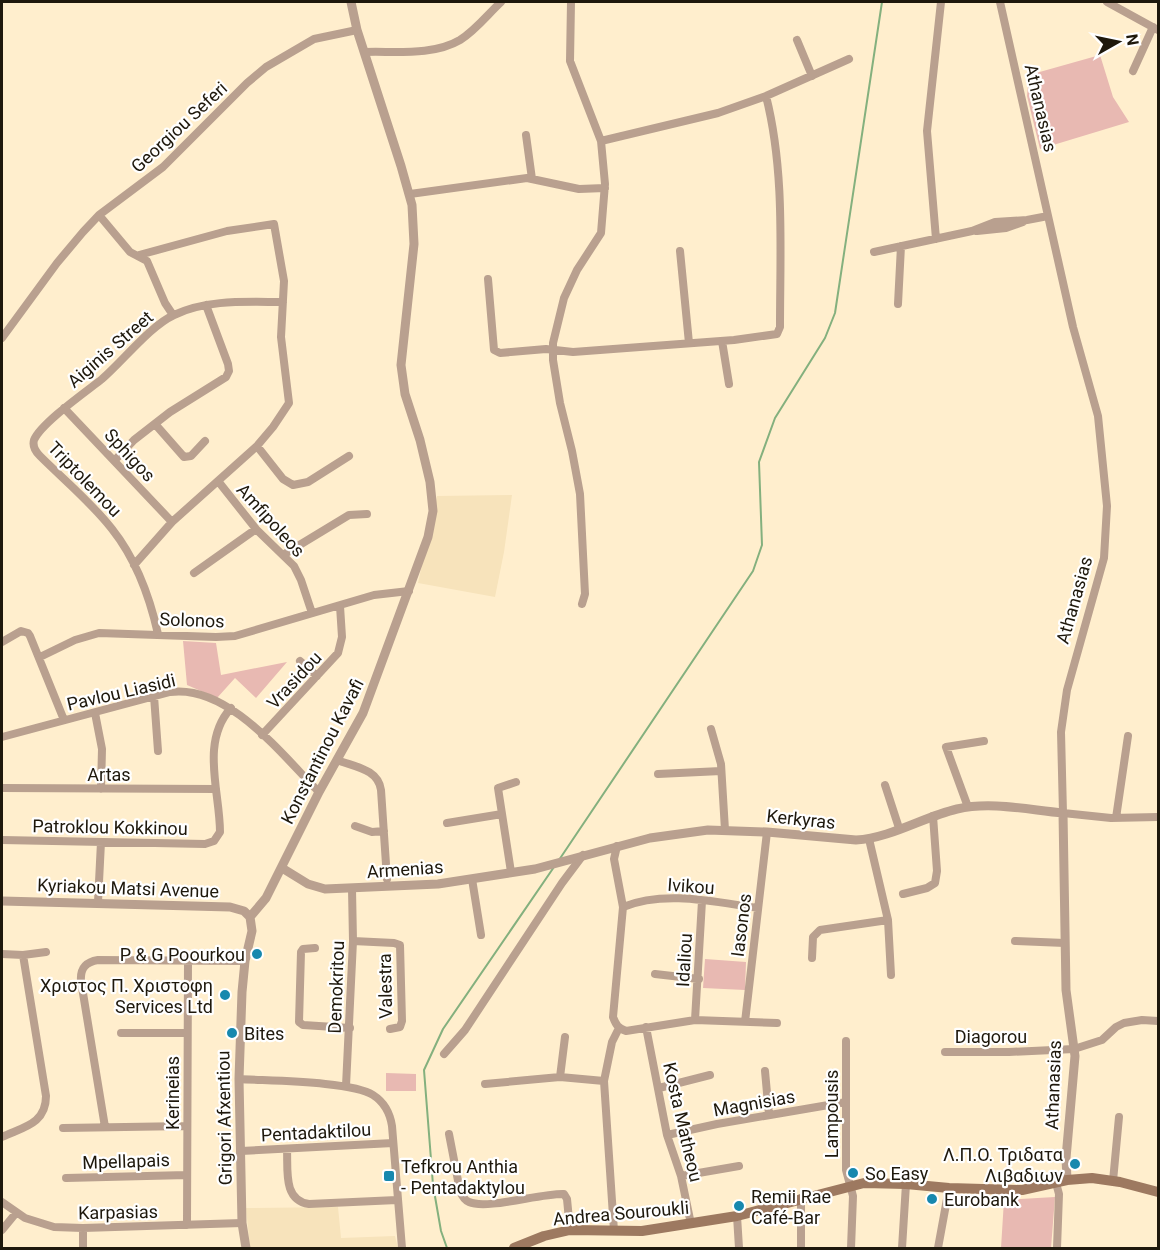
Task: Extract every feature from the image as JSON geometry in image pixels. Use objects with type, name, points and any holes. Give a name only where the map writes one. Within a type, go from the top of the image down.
[{"type":"main road","name":"Andrea Souroukli","points":[[514,1248],[570,1230],[642,1231],[737,1216],[850,1186],[873,1183],[1022,1190],[1067,1180],[1092,1178],[1158,1192]]},
{"type":"street","name":"Konstantinou Kavafi","points":[[250,917],[266,898],[363,713],[428,537],[433,511],[426,462],[402,379],[402,346],[414,244],[410,194],[357,30],[351,2]]},
{"type":"street","points":[[365,52],[427,50],[459,41],[501,2]]},
{"type":"street","points":[[571,2],[570,61],[601,141],[605,188],[601,233],[577,270],[564,298],[553,343],[560,404],[580,494],[585,594],[582,604]]},
{"type":"street","points":[[936,239],[927,131],[941,2]]},
{"type":"street","name":"Athanasias","points":[[1000,2],[1073,327],[1098,416],[1107,506],[1104,558],[1067,690],[1061,732],[1066,990],[1074,1049],[1073,1092],[1066,1158],[1067,1180]]},
{"type":"street","points":[[1107,2],[1156,28],[1133,71]]},
{"type":"street","name":"Georgiou Seferi","points":[[2,339],[64,255],[99,215],[163,167],[247,83],[266,67],[314,39],[357,30]]},
{"type":"street","points":[[797,40],[812,76]]},
{"type":"street","points":[[601,141],[718,113],[766,96],[849,59]]},
{"type":"street","points":[[488,279],[496,352],[553,350],[573,352],[774,336],[780,327],[780,230],[776,143],[766,96]]},
{"type":"street","points":[[526,135],[532,179]]},
{"type":"street","points":[[410,194],[532,179],[579,189],[605,188]]},
{"type":"street","points":[[99,215],[130,252],[147,261],[165,303],[173,315]]},
{"type":"street","points":[[874,252],[972,231],[995,222],[1048,216]]},
{"type":"street","points":[[134,565],[172,522],[257,446],[273,428],[289,403],[281,337],[284,281],[274,224],[227,231],[139,255]]},
{"type":"street","points":[[898,304],[901,246]]},
{"type":"street","points":[[680,251],[689,343]]},
{"type":"street","name":"Aiginis Street","points":[[34,444],[39,433],[64,408],[101,379],[173,315],[206,305],[283,302]]},
{"type":"street","points":[[115,460],[134,440],[183,403],[221,382],[227,374],[228,364],[206,305]]},
{"type":"street","points":[[723,341],[729,384]]},
{"type":"street","name":"Sphigos","points":[[64,408],[172,522]]},
{"type":"street","points":[[155,424],[184,457],[191,456],[205,441]]},
{"type":"street","name":"Triptolemou","points":[[34,444],[40,456],[112,529],[134,565],[158,634]]},
{"type":"street","points":[[257,446],[283,479],[293,485],[308,482],[349,456]]},
{"type":"street","name":"Amfipoleos","points":[[218,481],[256,529],[284,555],[298,573],[312,613]]},
{"type":"street","points":[[284,555],[349,515],[367,514]]},
{"type":"street","points":[[194,573],[256,529]]},
{"type":"street","name":"Solonos","points":[[40,657],[75,640],[99,633],[235,636],[374,595],[409,591]]},
{"type":"street","name":"Vrasidou","points":[[262,735],[334,659],[340,648],[342,632],[340,606]]},
{"type":"street","points":[[2,642],[24,631],[32,639],[64,720]]},
{"type":"street","points":[[300,661],[317,676]]},
{"type":"street","name":"Pavlou Liasidi","points":[[2,737],[154,696],[173,692],[192,692],[231,708],[320,792]]},
{"type":"street","points":[[154,696],[158,751]]},
{"type":"street","points":[[216,789],[214,748],[221,722],[231,708]]},
{"type":"street","points":[[95,713],[102,749],[101,789]]},
{"type":"street","points":[[711,729],[721,771],[724,830]]},
{"type":"street","points":[[1116,818],[1128,736]]},
{"type":"street","points":[[968,807],[946,747],[984,741]]},
{"type":"street","points":[[337,760],[372,773],[379,779],[387,879]]},
{"type":"street","points":[[658,774],[721,771]]},
{"type":"street","points":[[511,873],[498,788],[516,782]]},
{"type":"street","points":[[885,785],[899,828]]},
{"type":"street","name":"Artas","points":[[2,788],[216,789]]},
{"type":"street","name":"Patroklou Kokkinou","points":[[2,840],[205,844],[217,839],[220,827],[216,789]]},
{"type":"street","name":"Kerkyras","points":[[535,869],[650,837],[724,830],[842,840],[869,839],[933,816],[968,807],[992,806],[1063,813]]},
{"type":"street","points":[[1063,813],[1116,818],[1158,817]]},
{"type":"street","points":[[447,823],[502,814]]},
{"type":"street","points":[[903,894],[927,888],[935,883],[938,871],[933,816]]},
{"type":"street","points":[[355,826],[372,832],[384,831]]},
{"type":"street","name":"Iasonos","points":[[745,1022],[767,832]]},
{"type":"street","points":[[869,839],[888,920],[891,975]]},
{"type":"street","points":[[98,902],[101,842]]},
{"type":"street","points":[[617,846],[614,859],[623,907],[613,1017],[619,1028],[626,1030],[695,1020],[777,1023]]},
{"type":"street","points":[[444,1054],[465,1030],[580,856]]},
{"type":"street","name":"Armenias","points":[[282,868],[316,887],[352,889],[435,884],[535,869]]},
{"type":"street","points":[[472,879],[481,935]]},
{"type":"street","name":"Demokritou","points":[[346,1086],[350,1028],[352,889]]},
{"type":"street","name":"Ivikou","points":[[623,907],[655,899],[702,901],[758,908]]},
{"type":"street","name":"Kyriakou Matsi Avenue","points":[[2,901],[230,907],[243,911],[250,917]]},
{"type":"street","name":"Idaliou","points":[[695,1020],[702,901]]},
{"type":"street","name":"Grigori Afxentiou","points":[[246,1248],[242,1223],[239,1079],[242,992],[245,961],[252,931],[250,917]]},
{"type":"street","points":[[812,958],[813,937],[820,930],[888,920]]},
{"type":"street","name":"Valestra","points":[[352,941],[394,942],[400,945],[402,1021],[400,1027],[390,1029]]},
{"type":"street","points":[[1015,941],[1065,943]]},
{"type":"street","points":[[315,948],[305,948],[301,952],[299,1022],[303,1025],[350,1028]]},
{"type":"street","points":[[2,954],[23,956],[46,952]]},
{"type":"street","points":[[3,1133],[34,1123],[44,1111],[46,1101],[23,956]]},
{"type":"street","points":[[105,1127],[81,981],[84,966],[98,960],[245,961]]},
{"type":"street","name":"Kerineias","points":[[187,1225],[188,961]]},
{"type":"street","points":[[655,974],[699,979]]},
{"type":"street","name":"Diagorou","points":[[945,1052],[1074,1049],[1102,1040],[1124,1023],[1142,1020],[1158,1021]]},
{"type":"street","name":"Kosta Matheou","points":[[646,1027],[667,1135],[681,1176],[691,1224]]},
{"type":"street","points":[[614,1230],[604,1081],[612,1042],[619,1028]]},
{"type":"street","points":[[121,1033],[187,1033]]},
{"type":"street","points":[[560,1077],[565,1037]]},
{"type":"street","name":"Lampousis","points":[[846,1041],[846,1170],[853,1196],[850,1248]]},
{"type":"street","points":[[765,1071],[769,1115]]},
{"type":"street","points":[[659,1088],[710,1075]]},
{"type":"street","points":[[485,1084],[560,1077],[604,1081]]},
{"type":"street","points":[[239,1079],[346,1086],[370,1093],[384,1104],[391,1120],[402,1248]]},
{"type":"street","name":"Magnisias","points":[[667,1135],[846,1102]]},
{"type":"street","points":[[1113,1181],[1119,1117]]},
{"type":"street","points":[[63,1128],[187,1126]]},
{"type":"street","points":[[449,1134],[460,1191],[465,1200],[470,1203],[485,1203],[564,1194],[567,1199],[570,1230]]},
{"type":"street","name":"Pentadaktilou","points":[[241,1151],[393,1143]]},
{"type":"street","points":[[287,1149],[290,1187],[292,1196],[298,1201],[309,1204],[397,1200]]},
{"type":"street","points":[[681,1176],[738,1166]]},
{"type":"street","name":"Mpellapais","points":[[66,1178],[187,1174]]},
{"type":"street","points":[[1056,1183],[1059,1194],[1057,1248]]},
{"type":"street","points":[[902,1248],[906,1184]]},
{"type":"street","points":[[938,1248],[949,1188]]},
{"type":"street","points":[[801,1198],[801,1248]]},
{"type":"street","name":"Karpasias","points":[[2,1202],[16,1213],[48,1226],[84,1228],[242,1223]]},
{"type":"street","points":[[2,1230],[16,1213]]},
{"type":"street","points":[[737,1216],[739,1248]]},
{"type":"street","points":[[83,1248],[84,1228]]},
{"type":"shaded area","points":[[1100,55],[1113,97],[1129,122],[1040,149],[1027,96],[1029,75]]},
{"type":"shaded area","points":[[512,495],[495,597],[418,583],[437,496]]},
{"type":"shaded area","points":[[183,641],[216,643],[221,675],[287,662],[256,698],[235,678],[217,698],[187,685]]},
{"type":"shaded area","points":[[705,959],[746,962],[745,990],[703,988]]},
{"type":"shaded area","points":[[386,1073],[416,1074],[416,1091],[386,1091]]},
{"type":"shaded area","points":[[1055,1197],[1051,1248],[1001,1248],[1004,1200]]},
{"type":"shaded area","points":[[338,1207],[341,1238],[395,1236],[398,1248],[250,1248],[246,1208]]},
{"type":"waterway","points":[[559,860],[753,571],[762,545],[759,462],[775,418],[825,338],[835,313],[882,2]]},
{"type":"waterway","points":[[447,1248],[441,1231],[433,1185],[424,1070],[443,1029],[554,867]]},
{"type":"place","name":"P & G Poourkou","points":[[257,954]]},
{"type":"place","name":"Χριστος Π. Χριστοφη Services Ltd","points":[[225,995]]},
{"type":"place","name":"Bites","points":[[232,1033]]},
{"type":"place","name":"Λ.Π.Ο. Τριδατα Λιβαδιων","points":[[1075,1164]]},
{"type":"place","name":"So Easy","points":[[853,1173]]},
{"type":"place","name":"Tefkrou Anthia - Pentadaktylou","points":[[389,1176]]},
{"type":"place","name":"Eurobank","points":[[932,1199]]},
{"type":"place","name":"Remii Rae Café-Bar","points":[[739,1206]]}]
